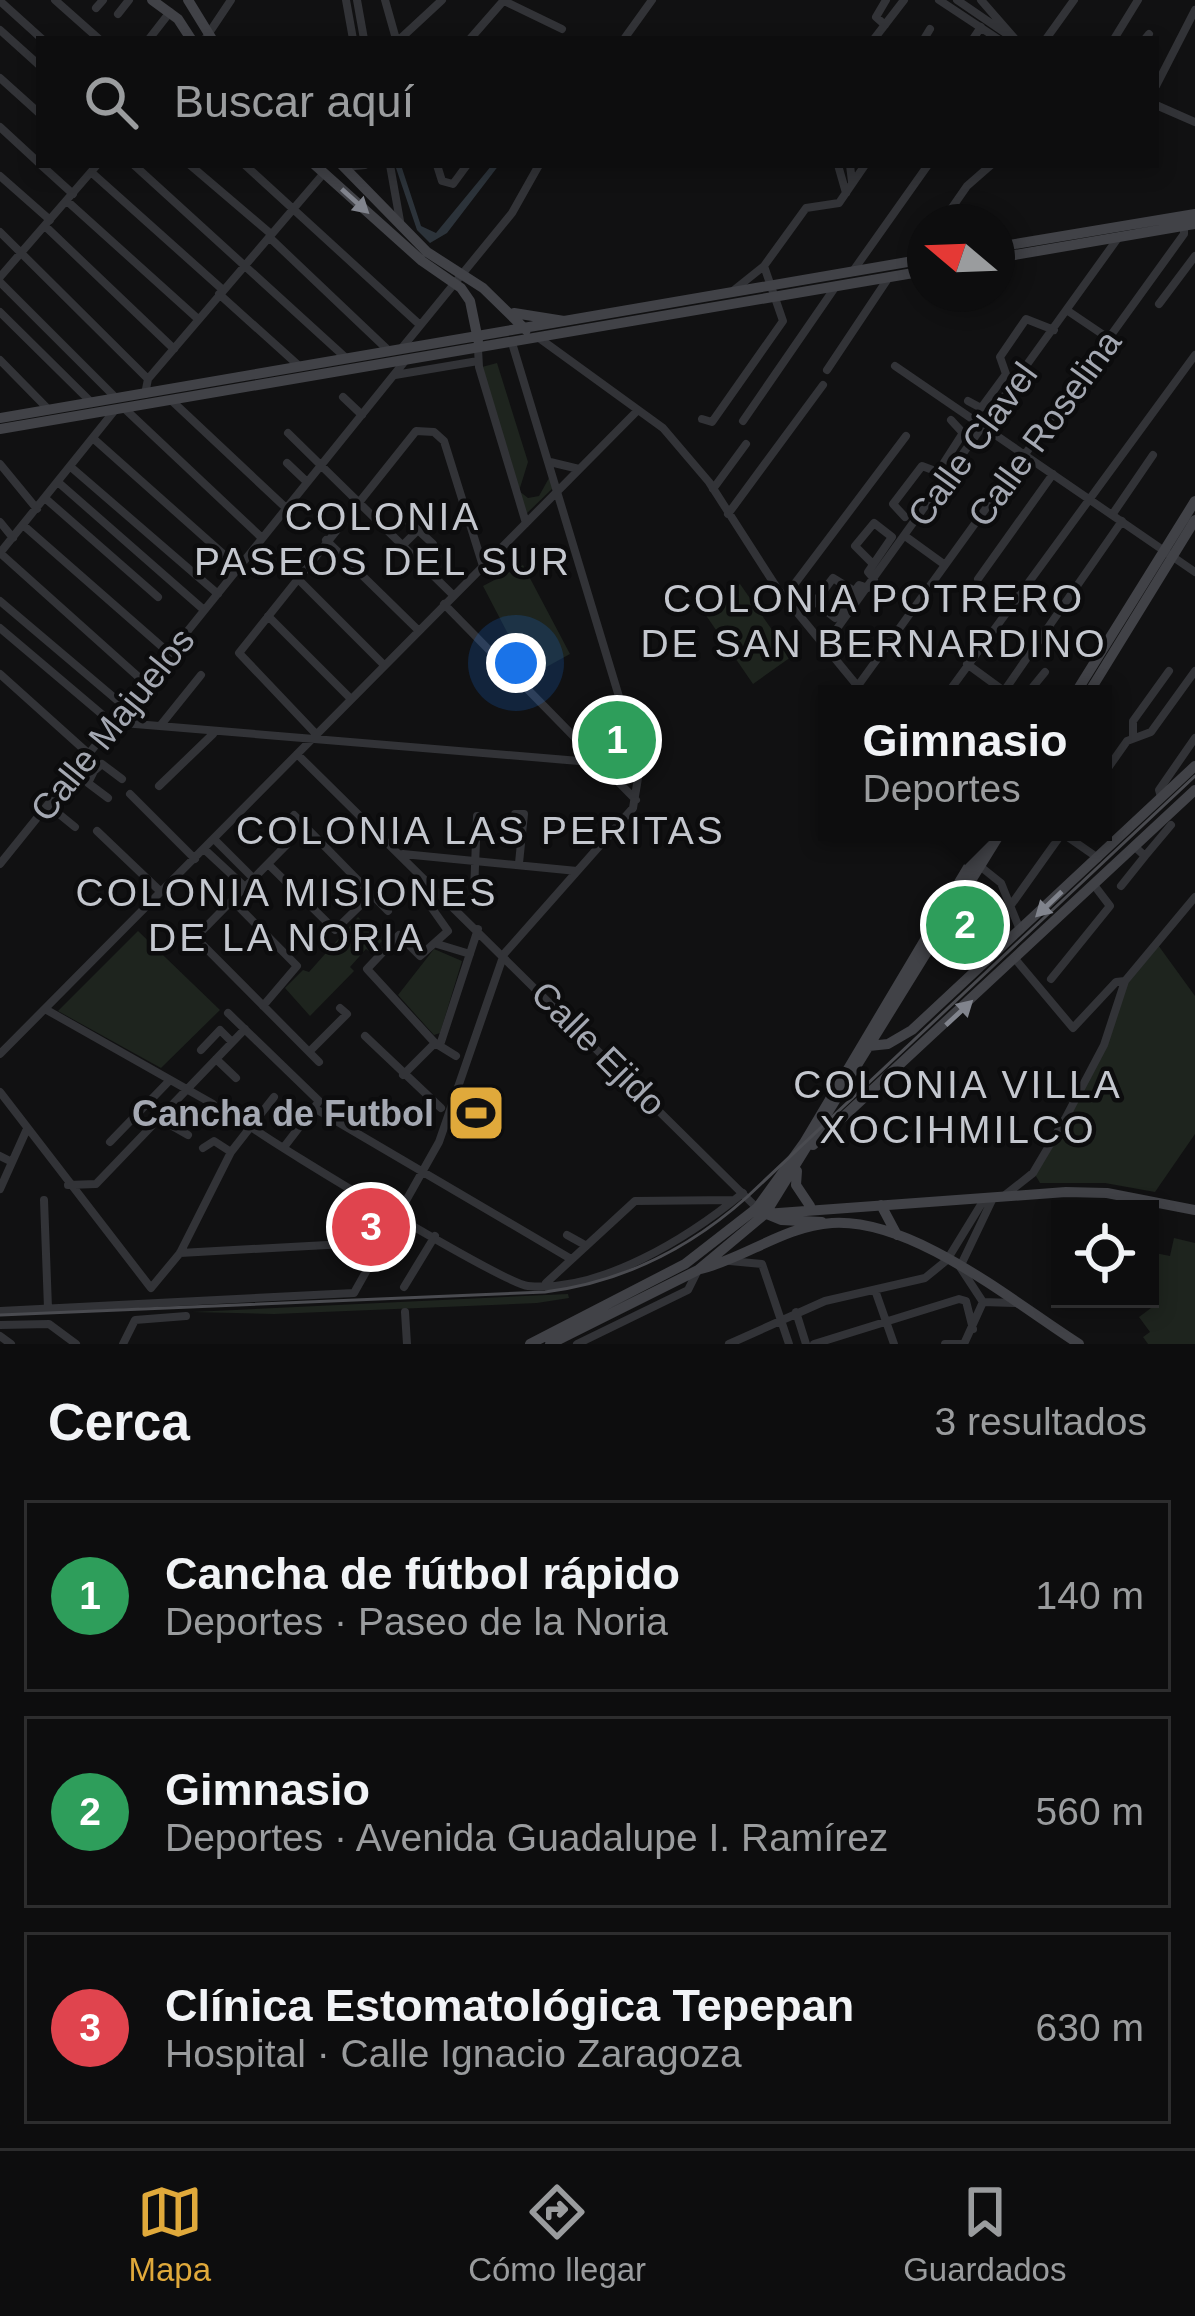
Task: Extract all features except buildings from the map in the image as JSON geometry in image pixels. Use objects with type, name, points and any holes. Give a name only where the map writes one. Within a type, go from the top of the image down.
[{"type":"main road","points":[[152,0],[170,12],[188,36]]},
{"type":"main road","points":[[188,0],[208,36]]},
{"type":"main road","points":[[345,168],[456,276],[470,301],[478,349]]},
{"type":"main road","points":[[320,169],[456,276],[523,319],[550,316],[565,321]]},
{"type":"main road","points":[[1015,255],[1192,221]]},
{"type":"main road","points":[[1015,245],[1192,221]]},
{"type":"main road","points":[[478,349],[525,329],[646,313],[907,263]]},
{"type":"main road","points":[[1,419],[92,403],[118,405],[145,394],[347,359],[478,349],[732,292],[836,286],[889,277],[907,268]]},
{"type":"main road","points":[[506,308],[539,338]]},
{"type":"main road","points":[[1,419],[170,400],[398,354]]},
{"type":"main road","points":[[1093,685],[1195,501]]},
{"type":"main road","points":[[1081,685],[1195,520]]},
{"type":"main road","points":[[867,1046],[892,1043],[912,1030],[1195,766]]},
{"type":"main road","points":[[810,1147],[827,1137],[1094,885],[1140,851],[1195,790]]},
{"type":"main road","points":[[698,1270],[761,1211],[799,1165],[988,841]]},
{"type":"main road","points":[[530,1344],[685,1264],[761,1211],[894,1008],[980,867],[989,841]]},
{"type":"main road","points":[[894,1008],[912,1030]]},
{"type":"main road","points":[[799,1165],[796,1185],[813,1208]]},
{"type":"main road","points":[[761,1211],[1106,1193],[1195,1210]]},
{"type":"main road","points":[[881,1205],[897,1235]]},
{"type":"main road","points":[[761,1211],[897,1235],[960,1267],[1079,1344]]},
{"type":"main road","points":[[550,1344],[698,1270],[788,1234],[833,1223]]},
{"type":"street","points":[[55,0],[97,36]]},
{"type":"street","points":[[118,14],[130,0]]},
{"type":"street","points":[[210,36],[231,0]]},
{"type":"street","points":[[346,0],[352,36]]},
{"type":"street","points":[[357,0],[363,36]]},
{"type":"street","points":[[401,36],[442,0]]},
{"type":"street","points":[[626,36],[652,0]]},
{"type":"street","points":[[885,25],[876,16],[886,0]]},
{"type":"street","points":[[876,36],[904,0]]},
{"type":"street","points":[[940,0],[956,3],[1010,36]]},
{"type":"street","points":[[981,0],[1012,36]]},
{"type":"street","points":[[1048,36],[1074,0]]},
{"type":"street","points":[[1116,36],[1138,0]]},
{"type":"street","points":[[1,1],[39,36]]},
{"type":"street","points":[[388,2],[397,36]]},
{"type":"street","points":[[956,3],[993,36]]},
{"type":"street","points":[[472,36],[499,4],[562,29]]},
{"type":"street","points":[[1159,80],[1191,29],[1195,10]]},
{"type":"street","points":[[151,36],[170,12]]},
{"type":"street","points":[[975,36],[981,28]]},
{"type":"street","points":[[926,36],[930,29]]},
{"type":"street","points":[[0,30],[36,62]]},
{"type":"street","points":[[1159,62],[1168,62]]},
{"type":"street","points":[[0,78],[36,110]]},
{"type":"street","points":[[1159,107],[1195,122]]},
{"type":"street","points":[[0,127],[36,160]]},
{"type":"street","points":[[44,168],[199,319]]},
{"type":"street","points":[[94,168],[0,280],[118,405],[262,538]]},
{"type":"street","points":[[96,168],[300,367]]},
{"type":"street","points":[[137,168],[347,359]]},
{"type":"street","points":[[193,168],[398,354]]},
{"type":"street","points":[[248,168],[420,325]]},
{"type":"street","points":[[391,168],[400,221]]},
{"type":"street","points":[[438,168],[442,181],[453,184],[465,168]]},
{"type":"street","name":"Calle Majuelos","points":[[0,864],[394,375],[398,354],[456,276],[512,213],[536,168]]},
{"type":"street","points":[[839,168],[845,194]]},
{"type":"street","points":[[850,168],[852,183]]},
{"type":"street","points":[[732,292],[764,266],[806,208],[839,202],[863,168]]},
{"type":"street","points":[[854,272],[926,168]]},
{"type":"street","points":[[954,204],[988,168]]},
{"type":"street","points":[[145,394],[148,379],[293,208],[320,169]]},
{"type":"street","points":[[0,176],[174,349]]},
{"type":"street","name":"Calle Roselina","points":[[864,685],[1192,221]]},
{"type":"street","points":[[0,232],[148,379]]},
{"type":"street","name":"Calle Clavel","points":[[823,648],[1119,237]]},
{"type":"street","points":[[1159,304],[1195,256]]},
{"type":"street","points":[[702,419],[712,422],[783,322],[764,266]]},
{"type":"street","points":[[827,370],[889,277]]},
{"type":"street","points":[[743,421],[836,286]]},
{"type":"street","points":[[1068,311],[1108,338]]},
{"type":"street","points":[[0,313],[92,403]]},
{"type":"street","points":[[968,401],[981,408],[1006,374],[1000,357],[1026,319],[1054,330]]},
{"type":"street","points":[[539,338],[663,428],[713,489],[784,598],[856,685]]},
{"type":"street","points":[[0,1311],[349,1295],[423,1173],[504,954],[637,801],[640,766],[512,343]]},
{"type":"street","points":[[394,375],[478,349],[526,523]]},
{"type":"street","points":[[953,685],[1195,356]]},
{"type":"street","points":[[0,359],[50,410]]},
{"type":"street","points":[[895,366],[1195,572]]},
{"type":"street","points":[[728,514],[823,385]]},
{"type":"street","points":[[343,397],[362,415]]},
{"type":"street","points":[[170,400],[286,508]]},
{"type":"street","points":[[118,405],[73,468],[0,553],[143,681]]},
{"type":"street","points":[[0,1054],[638,410]]},
{"type":"street","points":[[904,517],[892,504],[920,468],[938,472],[964,432],[951,420]]},
{"type":"street","points":[[314,736],[241,657],[242,647],[416,431],[434,432],[448,451],[482,566]]},
{"type":"street","points":[[288,433],[453,595]]},
{"type":"street","points":[[784,598],[906,436]]},
{"type":"street","points":[[95,440],[239,568]]},
{"type":"street","points":[[713,489],[746,444]]},
{"type":"street","points":[[952,451],[962,459]]},
{"type":"street","points":[[1112,514],[1154,455]]},
{"type":"street","points":[[548,461],[579,469]]},
{"type":"street","points":[[0,464],[37,509]]},
{"type":"street","points":[[287,464],[308,482]]},
{"type":"street","points":[[73,468],[218,594]]},
{"type":"street","points":[[978,579],[1053,474]]},
{"type":"street","points":[[59,484],[203,610]]},
{"type":"street","points":[[46,499],[158,597]]},
{"type":"street","points":[[400,514],[433,544]]},
{"type":"street","points":[[1009,685],[1122,521]]},
{"type":"street","points":[[0,522],[13,538]]},
{"type":"street","points":[[854,591],[833,578],[815,602],[835,618],[860,584],[871,584],[868,573],[892,537],[872,523],[855,546],[873,564]]},
{"type":"street","points":[[23,525],[168,652]]},
{"type":"street","points":[[403,545],[418,530]]},
{"type":"street","points":[[905,536],[945,566]]},
{"type":"street","points":[[326,540],[418,630]]},
{"type":"street","points":[[296,578],[384,664]]},
{"type":"street","points":[[0,601],[124,706]]},
{"type":"street","points":[[444,604],[637,801]]},
{"type":"street","points":[[268,616],[350,698]]},
{"type":"street","points":[[0,628],[112,722],[603,763]]},
{"type":"street","points":[[968,664],[994,685]]},
{"type":"street","points":[[1035,685],[1045,671]]},
{"type":"street","points":[[1133,737],[1133,722],[1169,671]]},
{"type":"street","points":[[1112,764],[1133,737],[1151,732],[1195,671]]},
{"type":"street","points":[[0,674],[94,771]]},
{"type":"street","points":[[160,726],[200,675]]},
{"type":"street","points":[[159,786],[213,734]]},
{"type":"street","points":[[1162,797],[1160,790],[1195,738]]},
{"type":"street","name":"Calle Ejido","points":[[297,754],[478,928],[739,1196],[761,1211]]},
{"type":"street","points":[[108,798],[88,783],[94,771],[102,764],[122,779]]},
{"type":"street","points":[[130,794],[195,859]]},
{"type":"street","points":[[48,805],[75,827]]},
{"type":"street","points":[[515,814],[524,814],[519,864]]},
{"type":"street","points":[[294,815],[388,911]]},
{"type":"street","points":[[474,891],[477,816]]},
{"type":"street","points":[[1121,886],[1140,851],[1171,825]]},
{"type":"street","points":[[196,938],[304,827]]},
{"type":"street","points":[[97,831],[161,893]]},
{"type":"street","points":[[214,839],[253,878]]},
{"type":"street","points":[[1011,905],[1056,841]]},
{"type":"street","points":[[1070,841],[1098,858]]},
{"type":"street","points":[[204,849],[245,887]]},
{"type":"street","points":[[403,854],[578,871]]},
{"type":"street","points":[[268,864],[335,930],[371,895]]},
{"type":"street","points":[[980,867],[997,877],[1020,932]]},
{"type":"street","points":[[1051,979],[1110,906],[1094,885]]},
{"type":"street","points":[[424,897],[450,927],[420,956],[399,935],[367,969],[456,1056]]},
{"type":"street","points":[[729,1344],[796,1312],[925,1278],[947,1260],[994,1198],[1033,1173],[1104,1045],[1125,981],[1195,898]]},
{"type":"street","points":[[232,899],[297,966],[263,1006]]},
{"type":"street","points":[[187,928],[319,1062]]},
{"type":"street","points":[[404,1075],[438,1042],[478,928]]},
{"type":"street","points":[[436,944],[470,954]]},
{"type":"street","points":[[1016,960],[1073,1028],[1116,982],[1125,981]]},
{"type":"street","points":[[46,1009],[213,1104]]},
{"type":"street","points":[[228,1013],[319,1101],[284,1147]]},
{"type":"street","points":[[309,1052],[346,1014]]},
{"type":"street","points":[[68,1185],[96,1184],[244,1029]]},
{"type":"street","points":[[201,1050],[220,1030],[232,1042]]},
{"type":"street","points":[[365,1036],[441,1108]]},
{"type":"street","points":[[216,1059],[236,1078]]},
{"type":"street","points":[[110,1142],[170,1080]]},
{"type":"street","points":[[0,1091],[26,1131],[151,1288],[151,1304]]},
{"type":"street","points":[[151,1288],[180,1253],[231,1152],[274,1096]]},
{"type":"street","points":[[314,1108],[571,1259]]},
{"type":"street","points":[[160,1119],[188,1135]]},
{"type":"street","points":[[250,1126],[521,1285],[590,1276],[665,1248],[739,1196]]},
{"type":"street","points":[[0,1189],[26,1131]]},
{"type":"street","points":[[203,1148],[214,1141],[231,1152]]},
{"type":"street","points":[[0,1156],[12,1162]]},
{"type":"street","points":[[545,1284],[635,1201],[739,1196]]},
{"type":"street","points":[[983,1302],[960,1267],[994,1198]]},
{"type":"street","points":[[44,1200],[48,1308]]},
{"type":"street","points":[[567,1234],[585,1245]]},
{"type":"street","points":[[404,1287],[435,1236]]},
{"type":"street","points":[[180,1253],[382,1242]]},
{"type":"street","points":[[726,1262],[762,1264],[789,1344]]},
{"type":"street","points":[[577,1344],[688,1289],[698,1270]]},
{"type":"street","points":[[875,1289],[894,1344]]},
{"type":"street","points":[[796,1312],[810,1344],[964,1299],[973,1329]]},
{"type":"street","points":[[0,1300],[17,1310]]},
{"type":"street","points":[[983,1302],[1014,1303]]},
{"type":"street","points":[[945,1344],[964,1344],[983,1302]]},
{"type":"street","points":[[405,1312],[407,1344]]},
{"type":"street","points":[[123,1344],[135,1320],[186,1316]]},
{"type":"street","points":[[0,1325],[49,1324],[76,1344]]},
{"type":"street","points":[[0,1336],[11,1344]]},
{"type":"shaded area","points":[[396,168],[402,168],[421,226],[436,233],[490,168],[497,168],[447,233],[430,243],[417,230]]},
{"type":"shaded area","points":[[497,363],[528,462],[519,491],[528,498],[539,496],[549,478],[553,488],[524,516],[482,367]]},
{"type":"shaded area","points":[[523,565],[570,654],[530,676],[483,586]]},
{"type":"shaded area","points":[[740,584],[791,657],[753,684],[703,611]]},
{"type":"shaded area","points":[[358,917],[382,941],[371,953],[366,949],[350,967],[354,971],[310,1016],[285,988],[303,970],[309,972]]},
{"type":"shaded area","points":[[138,931],[220,1010],[161,1068],[58,1011]]},
{"type":"shaded area","points":[[1158,945],[1195,996],[1195,1134],[1155,1192],[1105,1183],[1040,1183],[1033,1171],[1095,1064],[1123,986]]},
{"type":"shaded area","points":[[434,949],[462,961],[440,1033],[434,1035],[398,995]]},
{"type":"shaded area","points":[[1174,1238],[1195,1243],[1195,1344],[1148,1344],[1143,1337],[1150,1332],[1139,1317],[1159,1308],[1159,1254],[1170,1256]]},
{"type":"shaded area","points":[[568,1294],[569,1298],[537,1303],[274,1314],[192,1312]]},
{"type":"tram line","points":[[0,1315],[545,1292],[601,1280],[654,1260],[702,1232],[747,1197],[1195,776]]},
{"type":"place","name":"Cancha de fútbol rápido","points":[[617,740]]},
{"type":"place","name":"Gimnasio","points":[[965,925]]},
{"type":"place","name":"Cancha de Futbol","points":[[476,1113]]},
{"type":"place","name":"Clínica Estomatológica Tepepan","points":[[371,1227]]},
{"type":"district","name":"COLONIA PASEOS DEL SUR","points":[[383,538]]},
{"type":"district","name":"COLONIA POTRERO DE SAN BERNARDINO","points":[[874,620]]},
{"type":"district","name":"COLONIA LAS PERITAS","points":[[481,830]]},
{"type":"district","name":"COLONIA MISIONES DE LA NORIA","points":[[287,914]]},
{"type":"district","name":"COLONIA VILLA XOCIHMILCO","points":[[958,1106]]}]
